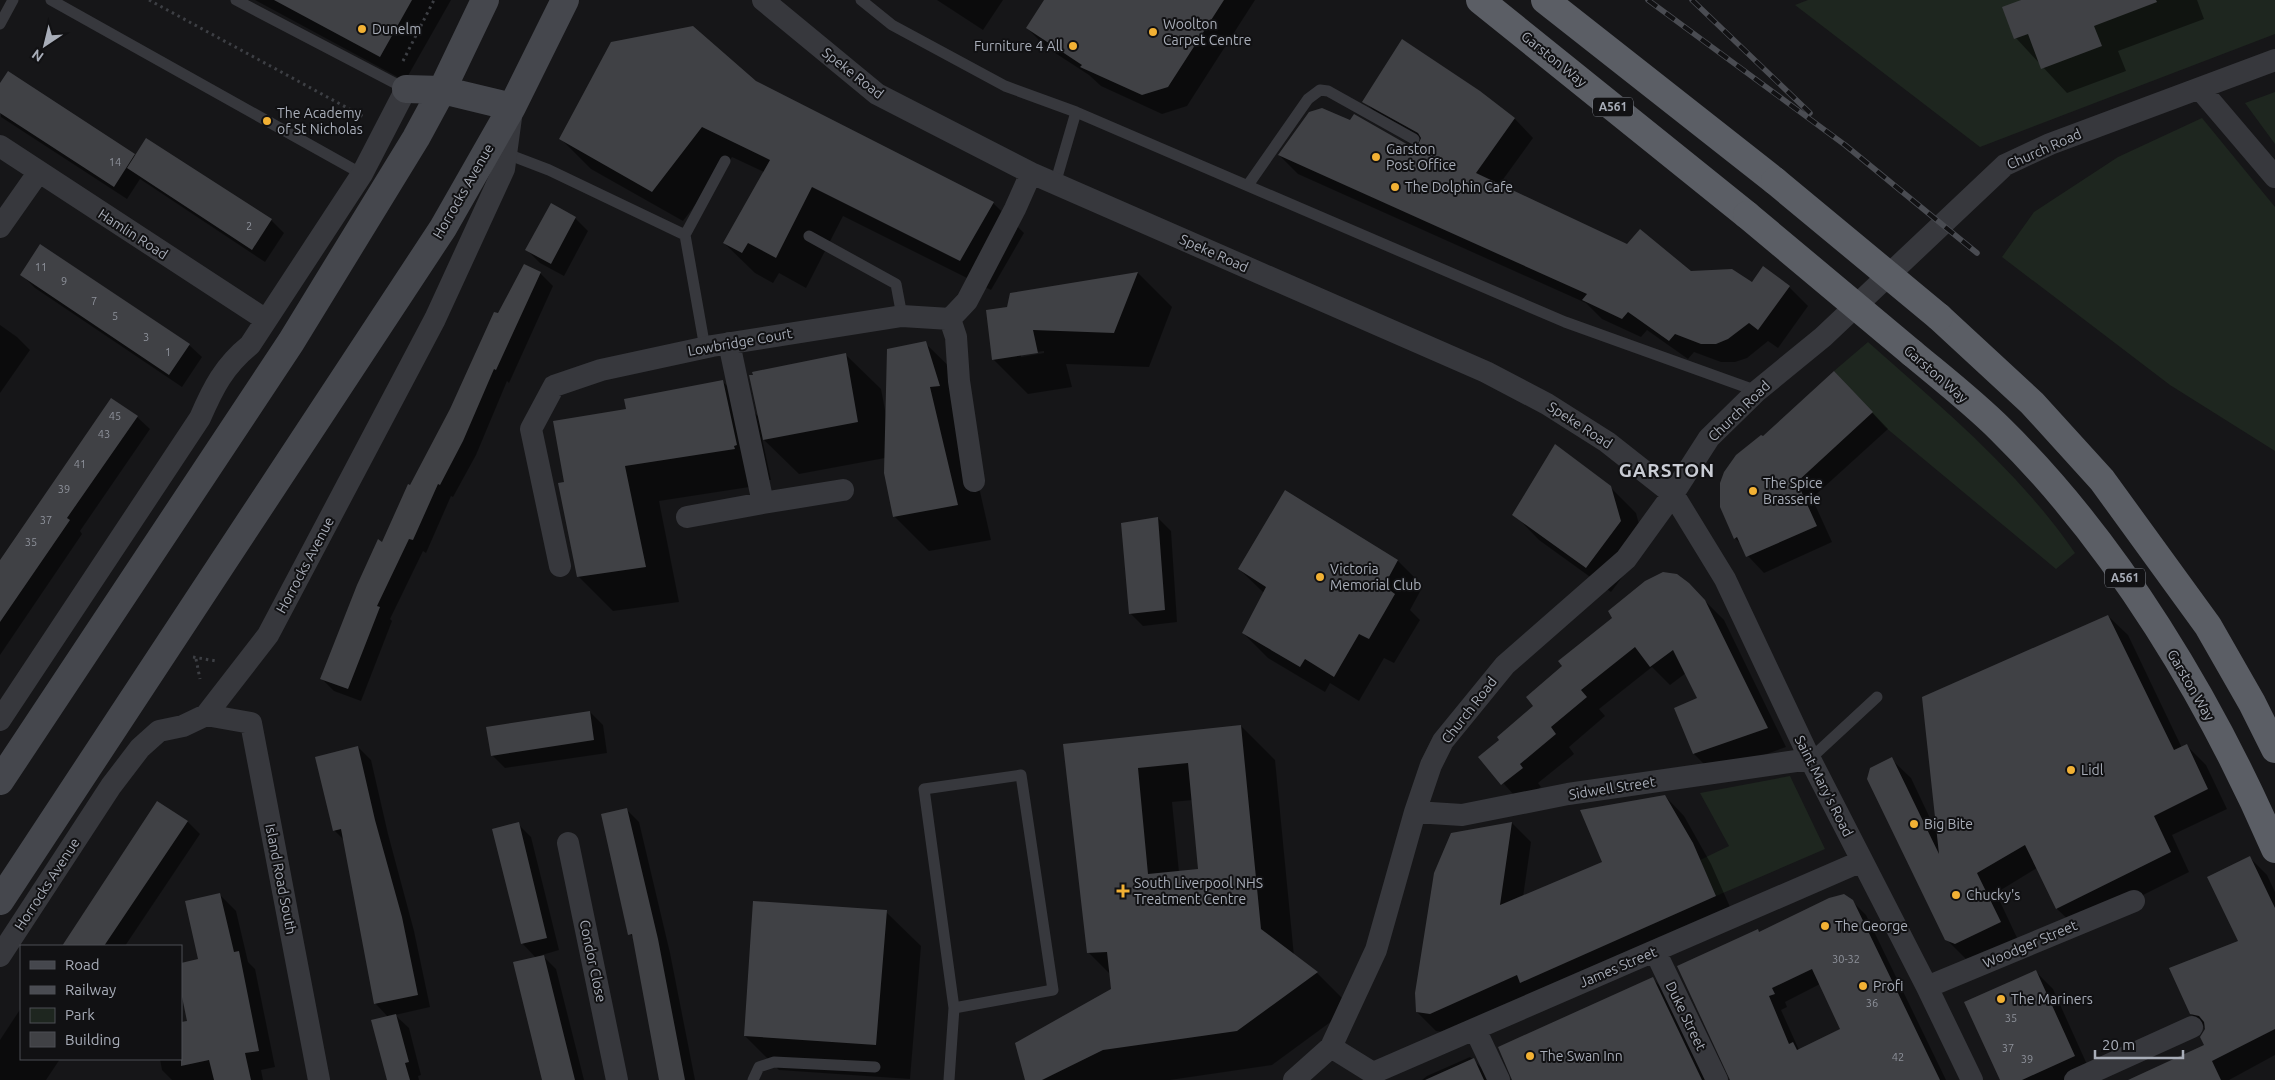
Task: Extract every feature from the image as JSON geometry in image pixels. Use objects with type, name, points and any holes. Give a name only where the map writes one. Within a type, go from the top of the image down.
[{"type":"highway","name":"Garston Way","points":[[1480,0],[1747,215],[2001,430],[2064,499],[2128,582],[2190,680],[2237,767],[2275,850]]},
{"type":"highway","name":"A561","points":[[1545,0],[1775,181],[1939,318],[2032,403],[2102,480],[2208,626],[2252,703],[2275,749]]},
{"type":"main road","points":[[0,781],[291,342],[416,138],[442,90],[484,0]]},
{"type":"main road","name":"Horrocks Avenue","points":[[0,901],[443,228],[512,106],[565,2]]},
{"type":"main road","points":[[406,89],[442,90],[512,106]]},
{"type":"street","name":"Speke Road","points":[[763,0],[877,94],[1055,184],[1486,372],[1547,404],[1607,442],[1673,494]]},
{"type":"street","name":"Church Road","points":[[1332,1047],[1376,950],[1415,812],[1431,765],[1443,741],[1505,665],[1626,559],[1673,494],[1709,438],[1758,391],[1823,337],[2005,165],[2050,144],[2275,60]]},
{"type":"street","points":[[0,720],[200,418],[217,382],[233,359],[250,345],[362,174],[406,89]]},
{"type":"street","points":[[2200,89],[2275,177]]},
{"type":"street","name":"Horrocks Avenue","points":[[0,956],[111,786],[140,748],[159,731],[183,726],[206,715],[268,635],[435,319],[504,168],[512,106]]},
{"type":"street","name":"Hamlin Road","points":[[0,146],[38,173],[266,320]]},
{"type":"street","points":[[0,227],[38,173]]},
{"type":"street","points":[[974,480],[959,381],[956,337],[950,319],[967,301],[1015,209],[1031,173]]},
{"type":"street","name":"Lowbridge Court","points":[[560,566],[531,429],[554,386],[601,370],[729,343],[902,316],[950,319]]},
{"type":"street","points":[[729,343],[763,503]]},
{"type":"street","points":[[686,518],[843,490]]},
{"type":"street","name":"Saint Mary's Road","points":[[1673,494],[1724,579],[1810,759],[1927,987],[1972,1080]]},
{"type":"street","name":"Island Road South","points":[[206,715],[251,723],[319,1080]]},
{"type":"street","name":"Sidwell Street","points":[[1415,812],[1462,815],[1568,794],[1810,759]]},
{"type":"street","name":"Condor Close","points":[[568,843],[617,1080]]},
{"type":"street","name":"James Street","points":[[1374,1076],[1475,1028],[1862,861]]},
{"type":"street","name":"Woodger Street","points":[[1927,987],[2134,901]]},
{"type":"street","name":"Duke Street","points":[[1655,951],[1717,1080]]},
{"type":"street","points":[[2075,1080],[2192,1027]]},
{"type":"street","points":[[1475,1028],[1499,1080]]},
{"type":"street","points":[[1294,1080],[1332,1047],[1374,1076]]},
{"type":"lane","points":[[0,24],[13,0]]},
{"type":"lane","points":[[51,0],[362,174]]},
{"type":"lane","points":[[236,0],[406,89]]},
{"type":"lane","points":[[860,0],[892,25],[1005,86],[1076,112],[1565,322],[1758,391]]},
{"type":"lane","points":[[1248,185],[1308,99],[1320,90],[1328,91],[1414,139]]},
{"type":"lane","points":[[1055,184],[1076,112]]},
{"type":"lane","points":[[507,154],[549,170],[685,236]]},
{"type":"lane","points":[[705,348],[685,236],[725,161]]},
{"type":"lane","points":[[808,236],[896,284],[902,316]]},
{"type":"lane","points":[[1810,759],[1876,697]]},
{"type":"lane","points":[[949,1080],[954,1008],[924,789],[1021,775],[1053,990],[954,1008]]},
{"type":"lane","points":[[753,1080],[759,1067],[774,1062],[875,1067]]},
{"type":"path","points":[[149,0],[386,128]]},
{"type":"path","points":[[406,89],[402,63],[434,0]]},
{"type":"path","points":[[170,642],[196,659]]},
{"type":"green space","points":[[1808,0],[2275,0],[2275,34],[1980,147],[1795,5]]},
{"type":"green space","points":[[2275,92],[2275,144],[2245,103]]},
{"type":"green space","points":[[2202,118],[2275,207],[2275,451],[2170,385],[2002,257],[2034,212],[2118,157]]},
{"type":"green space","points":[[1868,342],[1951,416],[2004,468],[2053,523],[2075,553],[2056,569],[1885,427],[1834,371]]},
{"type":"green space","points":[[1790,776],[1825,849],[1716,896],[1700,860],[1729,846],[1700,793]]},
{"type":"building","name":"Dunelm","points":[[274,0],[412,0],[380,57]]},
{"type":"building","name":"Woolton Carpet Centre","points":[[1044,0],[1224,0],[1168,87],[1142,95],[1080,67],[1082,65],[1026,28]]},
{"type":"building","points":[[2021,0],[2156,0],[2157,2],[2094,26],[2102,46],[2041,69],[2028,34],[2014,39],[2002,7]]},
{"type":"building","points":[[693,26],[756,81],[994,202],[960,261],[812,187],[776,258],[748,243],[742,253],[723,243],[770,160],[702,127],[652,192],[559,139],[611,42]]},
{"type":"building","points":[[1402,39],[1480,91],[1515,118],[1476,173],[1627,244],[1640,229],[1691,271],[1732,269],[1752,282],[1763,266],[1790,286],[1758,330],[1749,323],[1728,339],[1716,344],[1701,344],[1675,334],[1669,341],[1628,312],[1622,319],[1582,300],[1587,294],[1278,155],[1309,112],[1322,108],[1350,120],[1354,114],[1410,146],[1418,145],[1421,138],[1418,133],[1362,102]]},
{"type":"building","points":[[8,71],[135,154],[114,187],[0,113],[0,83]]},
{"type":"building","points":[[146,138],[272,219],[252,250],[127,168]]},
{"type":"building","points":[[551,203],[576,217],[551,264],[525,250]]},
{"type":"building","points":[[40,244],[190,344],[169,375],[20,275]]},
{"type":"building","points":[[524,264],[541,272],[496,370],[494,369],[463,441],[440,485],[438,484],[413,540],[409,539],[377,606],[380,607],[348,689],[320,679],[357,585],[378,539],[382,542],[408,484],[410,485],[450,409],[494,312],[498,313]]},
{"type":"building","points":[[1138,272],[1114,333],[1033,330],[1038,353],[992,360],[986,310],[1007,307],[1010,293]]},
{"type":"building","points":[[926,341],[940,386],[930,387],[958,505],[893,517],[884,473],[887,349]]},
{"type":"building","points":[[846,353],[858,422],[763,440],[749,375],[753,375],[752,372]]},
{"type":"building","points":[[1834,371],[1873,412],[1797,482],[1817,526],[1746,557],[1737,537],[1734,539],[1720,507],[1720,483],[1724,472],[1736,455],[1761,435],[1763,436]]},
{"type":"building","points":[[723,380],[737,445],[734,446],[735,449],[625,466],[646,567],[577,577],[558,483],[564,482],[553,421],[626,409],[624,399]]},
{"type":"building","points":[[111,398],[138,416],[67,518],[70,520],[0,622],[0,560]]},
{"type":"building","points":[[1555,444],[1611,486],[1621,521],[1586,568],[1512,515]]},
{"type":"building","name":"Victoria Memorial Club","points":[[1285,490],[1398,560],[1384,586],[1395,594],[1369,639],[1359,634],[1334,677],[1305,659],[1300,667],[1242,633],[1266,587],[1238,569]]},
{"type":"building","points":[[1158,517],[1165,610],[1129,614],[1121,523]]},
{"type":"building","points":[[1663,572],[1677,574],[1689,583],[1705,600],[1768,728],[1693,754],[1674,708],[1697,698],[1673,650],[1650,667],[1635,647],[1581,690],[1587,697],[1551,727],[1556,734],[1520,764],[1523,768],[1501,785],[1478,757],[1499,740],[1497,737],[1533,706],[1526,697],[1562,666],[1558,661],[1612,618],[1608,611],[1645,581]]},
{"type":"building","name":"Lidl","points":[[2108,615],[2174,750],[2187,744],[2208,789],[2154,816],[2171,852],[2056,909],[2025,845],[1977,873],[2001,922],[1955,944],[1945,940],[1867,779],[1870,768],[1892,757],[1939,854],[1922,697]]},
{"type":"building","points":[[590,711],[594,740],[491,756],[486,727]]},
{"type":"building","points":[[1241,725],[1261,929],[1318,972],[1237,1031],[1103,1050],[1042,1080],[1025,1080],[1015,1043],[1111,989],[1107,952],[1087,953],[1063,744]],"holes":[[[1188,763],[1198,869],[1148,874],[1138,768]]]},
{"type":"building","points":[[358,746],[375,820],[402,917],[418,995],[374,1004],[341,829],[333,831],[315,757]]},
{"type":"building","points":[[1665,795],[1693,843],[1716,896],[1520,983],[1517,975],[1430,1014],[1416,1012],[1415,993],[1434,873],[1451,833],[1512,822],[1500,905],[1602,862],[1580,810]]},
{"type":"building","points":[[157,801],[188,821],[105,945],[63,945]]},
{"type":"building","points":[[627,808],[658,939],[685,1080],[659,1080],[632,934],[628,935],[601,814]]},
{"type":"building","points":[[519,822],[547,938],[521,944],[492,829]]},
{"type":"building","points":[[2250,856],[2275,908],[2275,1029],[2212,1061],[2221,1080],[2128,1080],[2204,1045],[2200,1037],[2205,1029],[2204,1022],[2199,1016],[2190,1014],[2169,968],[2238,941],[2207,877]]},
{"type":"building","points":[[220,893],[234,952],[239,951],[259,1051],[245,1053],[251,1080],[214,1080],[209,1060],[181,1066],[182,1022],[187,1021],[182,997],[182,963],[198,959],[185,901]]},
{"type":"building","points":[[1844,894],[1853,900],[1940,1080],[1730,1080],[1677,966],[1758,929],[1759,932],[1829,898]],"holes":[[[1812,969],[1840,1029],[1797,1050],[1793,1042],[1789,1044],[1769,996],[1775,994],[1772,988]]]},
{"type":"building","points":[[753,901],[887,910],[876,1045],[744,1036]]},
{"type":"building","points":[[544,955],[575,1080],[542,1080],[513,962]]},
{"type":"building","points":[[2036,970],[2075,1056],[2022,1080],[2000,1080],[1964,1002]]},
{"type":"building","points":[[1653,977],[1702,1080],[1512,1080],[1498,1047]]},
{"type":"building","points":[[396,1014],[409,1062],[405,1063],[410,1080],[387,1080],[371,1020]]},
{"type":"building","points":[[1474,1058],[1484,1080],[1425,1080]]},
{"type":"railway","points":[[1648,0],[1845,145],[1977,253]]},
{"type":"railway","points":[[1692,0],[1810,113]]},
{"type":"place","name":"Dunelm","points":[[362,29]]},
{"type":"place","name":"Woolton Carpet Centre","points":[[1153,32]]},
{"type":"place","name":"Furniture 4 All","points":[[1073,46]]},
{"type":"place","name":"The Academy of St Nicholas","points":[[267,121]]},
{"type":"place","name":"Garston Post Office","points":[[1376,157]]},
{"type":"place","name":"The Dolphin Cafe","points":[[1395,187]]},
{"type":"place","name":"The Spice Brasserie","points":[[1753,491]]},
{"type":"place","name":"Victoria Memorial Club","points":[[1320,577]]},
{"type":"place","name":"Lidl","points":[[2071,770]]},
{"type":"place","name":"Big Bite","points":[[1914,824]]},
{"type":"place","name":"South Liverpool NHS Treatment Centre","points":[[1123,891]]},
{"type":"place","name":"Chucky's","points":[[1956,895]]},
{"type":"place","name":"The George","points":[[1825,926]]},
{"type":"place","name":"Profi","points":[[1863,986]]},
{"type":"place","name":"The Mariners","points":[[2001,999]]},
{"type":"place","name":"The Swan Inn","points":[[1530,1056]]},
{"type":"district","name":"GARSTON","points":[[1667,470]]}]
